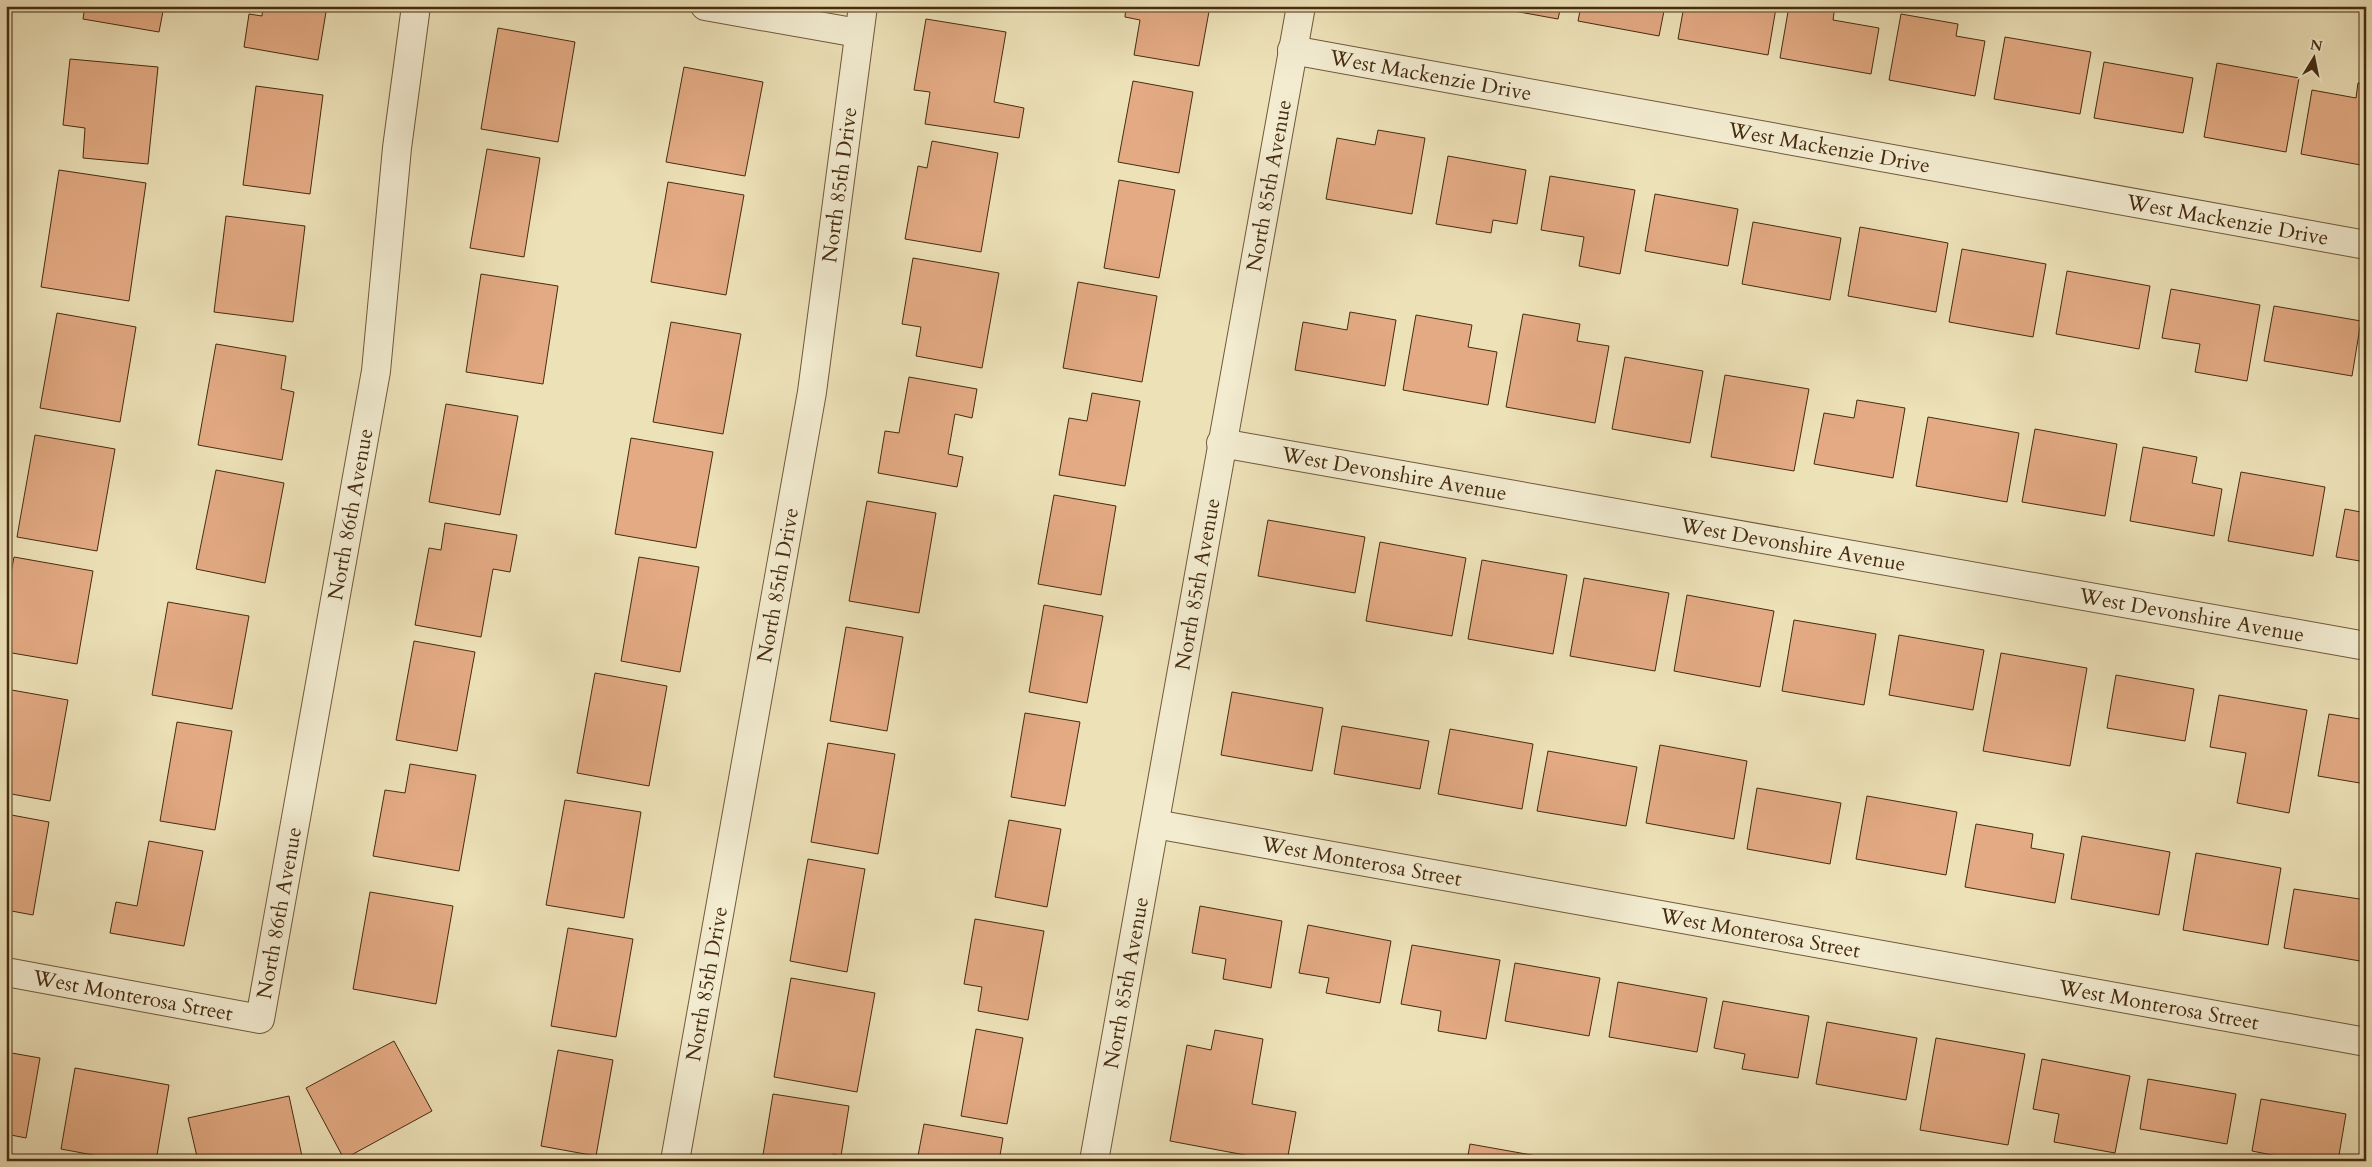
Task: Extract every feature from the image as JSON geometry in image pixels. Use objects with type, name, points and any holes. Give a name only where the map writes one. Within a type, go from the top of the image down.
[{"type":"street","name":"North 86th Avenue","points":[[260,1019],[376,371],[398,148],[416,6]]},
{"type":"street","points":[[705,6],[858,33]]},
{"type":"street","name":"North 85th Drive","points":[[675,1161],[812,392],[863,6]]},
{"type":"street","name":"North 85th Avenue","points":[[1094,1161],[1156,824],[1221,443],[1301,6]]},
{"type":"street","name":"West Mackenzie Drive","points":[[1292,50],[2366,245]]},
{"type":"street","name":"West Devonshire Avenue","points":[[1221,443],[2366,646]]},
{"type":"street","name":"West Monterosa Street","points":[[1156,824],[2366,1042]]},
{"type":"street","name":"West Monterosa Street","points":[[6,972],[260,1019]]},
{"type":"building","points":[[85,6],[164,6],[159,32],[83,19]]},
{"type":"building","points":[[263,6],[327,6],[318,60],[244,47],[249,14],[262,16]]},
{"type":"building","points":[[1126,6],[1210,6],[1199,66],[1134,55],[1140,20],[1125,17]]},
{"type":"building","points":[[1486,6],[1561,6],[1558,19]]},
{"type":"building","points":[[1581,6],[1665,6],[1659,36],[1578,21]]},
{"type":"building","points":[[1684,6],[1776,8],[1768,55],[1678,39]]},
{"type":"building","points":[[1789,6],[1835,6],[1833,20],[1879,28],[1871,74],[1780,58]]},
{"type":"building","points":[[1901,14],[1958,24],[1956,36],[1985,41],[1975,96],[1889,80]]},
{"type":"building","points":[[926,19],[1006,32],[994,102],[1024,108],[1019,138],[925,124],[930,92],[914,90]]},
{"type":"building","points":[[498,28],[575,42],[558,142],[481,129]]},
{"type":"building","points":[[2005,37],[2091,52],[2080,114],[1994,99]]},
{"type":"building","points":[[70,59],[158,67],[148,164],[83,158],[85,128],[63,125]]},
{"type":"building","points":[[2104,62],[2193,78],[2183,133],[2094,118]]},
{"type":"building","points":[[2217,63],[2299,78],[2286,152],[2204,137]]},
{"type":"building","points":[[684,67],[763,82],[745,176],[666,162]]},
{"type":"building","points":[[1133,81],[1193,92],[1179,173],[1118,162]]},
{"type":"building","points":[[2358,83],[2366,84],[2366,166],[2301,154],[2312,90],[2356,98]]},
{"type":"building","points":[[256,86],[323,95],[310,194],[243,185]]},
{"type":"building","points":[[1378,130],[1425,138],[1412,214],[1326,199],[1337,138],[1375,145]]},
{"type":"building","points":[[932,141],[998,153],[981,252],[905,239],[918,166],[927,168]]},
{"type":"building","points":[[487,149],[540,158],[524,257],[470,248]]},
{"type":"building","points":[[1448,156],[1526,170],[1517,224],[1493,220],[1491,233],[1436,224]]},
{"type":"building","points":[[59,170],[146,183],[129,301],[41,287]]},
{"type":"building","points":[[1550,176],[1635,190],[1620,274],[1579,266],[1584,237],[1541,230]]},
{"type":"building","points":[[1119,180],[1175,190],[1159,278],[1104,268]]},
{"type":"building","points":[[668,182],[744,195],[726,295],[651,282]]},
{"type":"building","points":[[1655,194],[1738,209],[1728,266],[1645,251]]},
{"type":"building","points":[[226,216],[305,226],[293,322],[214,312]]},
{"type":"building","points":[[1753,222],[1841,238],[1830,300],[1742,284]]},
{"type":"building","points":[[1860,227],[1948,243],[1936,312],[1848,296]]},
{"type":"building","points":[[1962,249],[2046,264],[2033,337],[1949,322]]},
{"type":"building","points":[[913,258],[999,273],[982,368],[916,356],[921,327],[902,324]]},
{"type":"building","points":[[2067,271],[2150,286],[2139,349],[2056,334]]},
{"type":"building","points":[[481,274],[558,286],[543,384],[466,372]]},
{"type":"building","points":[[1078,282],[1157,296],[1142,382],[1063,368]]},
{"type":"building","points":[[2171,289],[2260,305],[2247,381],[2195,372],[2200,344],[2162,338]]},
{"type":"building","points":[[2274,306],[2361,321],[2352,376],[2264,361]]},
{"type":"building","points":[[1350,312],[1396,320],[1385,386],[1295,370],[1303,322],[1347,330]]},
{"type":"building","points":[[57,313],[136,327],[120,422],[40,408]]},
{"type":"building","points":[[1523,314],[1580,324],[1577,341],[1609,346],[1595,423],[1506,407]]},
{"type":"building","points":[[1416,315],[1472,325],[1468,347],[1497,352],[1488,405],[1403,390]]},
{"type":"building","points":[[671,322],[741,334],[723,434],[653,422]]},
{"type":"building","points":[[216,344],[286,356],[281,389],[294,392],[282,460],[198,445]]},
{"type":"building","points":[[1625,357],[1703,371],[1690,443],[1612,429]]},
{"type":"building","points":[[1725,375],[1809,389],[1794,471],[1711,457]]},
{"type":"building","points":[[909,377],[977,389],[972,418],[955,414],[948,454],[963,457],[957,487],[878,473],[885,431],[899,433]]},
{"type":"building","points":[[1092,393],[1140,401],[1125,486],[1059,475],[1069,418],[1087,421]]},
{"type":"building","points":[[1857,400],[1905,408],[1893,478],[1814,464],[1824,413],[1854,418]]},
{"type":"building","points":[[446,404],[518,416],[500,515],[429,502]]},
{"type":"building","points":[[1928,417],[2019,433],[2007,502],[1916,486]]},
{"type":"building","points":[[2035,429],[2117,444],[2105,516],[2022,502]]},
{"type":"building","points":[[35,435],[115,449],[97,551],[17,537]]},
{"type":"building","points":[[631,438],[713,452],[696,548],[615,534]]},
{"type":"building","points":[[2143,447],[2197,457],[2192,483],[2222,489],[2214,536],[2130,521]]},
{"type":"building","points":[[216,470],[284,483],[265,583],[196,569]]},
{"type":"building","points":[[2241,472],[2325,487],[2313,556],[2228,541]]},
{"type":"building","points":[[1054,495],[1116,506],[1101,595],[1038,584]]},
{"type":"building","points":[[867,501],[936,513],[919,613],[849,601]]},
{"type":"building","points":[[2345,509],[2366,513],[2366,562],[2336,557]]},
{"type":"building","points":[[1268,520],[1365,537],[1355,593],[1258,576]]},
{"type":"building","points":[[445,523],[517,535],[510,572],[493,569],[481,637],[415,625],[429,548],[441,550]]},
{"type":"building","points":[[1380,542],[1466,558],[1452,636],[1366,621]]},
{"type":"building","points":[[14,557],[93,571],[77,664],[6,652],[6,600]]},
{"type":"building","points":[[639,557],[699,567],[680,672],[621,661]]},
{"type":"building","points":[[1482,560],[1567,575],[1553,654],[1468,639]]},
{"type":"building","points":[[1584,578],[1669,593],[1655,671],[1570,656]]},
{"type":"building","points":[[1687,595],[1774,611],[1760,687],[1674,671]]},
{"type":"building","points":[[168,602],[249,616],[232,709],[152,695]]},
{"type":"building","points":[[1044,605],[1103,616],[1087,703],[1029,692]]},
{"type":"building","points":[[1794,620],[1876,634],[1864,705],[1782,691]]},
{"type":"building","points":[[846,627],[903,637],[887,731],[830,721]]},
{"type":"building","points":[[1899,635],[1984,650],[1973,710],[1889,695]]},
{"type":"building","points":[[414,641],[475,652],[457,751],[396,740]]},
{"type":"building","points":[[2001,653],[2087,668],[2070,766],[1983,751]]},
{"type":"building","points":[[595,673],[667,686],[649,786],[577,773]]},
{"type":"building","points":[[2116,675],[2194,689],[2185,741],[2107,728]]},
{"type":"building","points":[[6,689],[68,700],[50,801],[6,793]]},
{"type":"building","points":[[1232,692],[1323,708],[1312,771],[1221,755]]},
{"type":"building","points":[[2219,695],[2307,710],[2289,813],[2237,803],[2246,753],[2210,747]]},
{"type":"building","points":[[1025,713],[1080,722],[1065,806],[1011,797]]},
{"type":"building","points":[[2329,714],[2366,720],[2366,784],[2318,776]]},
{"type":"building","points":[[177,722],[232,731],[215,830],[160,821]]},
{"type":"building","points":[[1342,726],[1429,741],[1420,789],[1334,774]]},
{"type":"building","points":[[1450,729],[1533,744],[1522,809],[1438,794]]},
{"type":"building","points":[[828,743],[895,754],[878,854],[811,842]]},
{"type":"building","points":[[1660,745],[1747,761],[1734,839],[1646,823]]},
{"type":"building","points":[[1548,751],[1637,767],[1626,826],[1537,811]]},
{"type":"building","points":[[410,764],[476,775],[459,871],[373,856],[385,790],[405,793]]},
{"type":"building","points":[[1757,788],[1841,803],[1830,864],[1747,849]]},
{"type":"building","points":[[1867,796],[1957,812],[1946,875],[1856,859]]},
{"type":"building","points":[[565,800],[641,812],[624,918],[546,905]]},
{"type":"building","points":[[6,814],[49,822],[33,915],[6,910]]},
{"type":"building","points":[[1009,820],[1061,829],[1047,907],[995,897]]},
{"type":"building","points":[[1976,824],[2033,834],[2031,848],[2064,854],[2055,903],[1965,887]]},
{"type":"building","points":[[2082,836],[2170,852],[2159,915],[2071,899]]},
{"type":"building","points":[[149,841],[203,851],[184,946],[110,933],[116,902],[137,906]]},
{"type":"building","points":[[2196,853],[2281,868],[2268,945],[2183,930]]},
{"type":"building","points":[[808,859],[865,869],[847,972],[790,961]]},
{"type":"building","points":[[2294,889],[2366,900],[2366,962],[2284,948]]},
{"type":"building","points":[[370,892],[453,906],[436,1004],[353,989]]},
{"type":"building","points":[[1200,906],[1282,921],[1271,988],[1223,979],[1226,959],[1192,953]]},
{"type":"building","points":[[975,919],[1044,931],[1028,1020],[978,1011],[982,987],[964,984]]},
{"type":"building","points":[[1308,925],[1391,941],[1380,1003],[1326,993],[1329,978],[1299,973]]},
{"type":"building","points":[[568,928],[633,939],[616,1037],[551,1026]]},
{"type":"building","points":[[1412,945],[1500,960],[1486,1039],[1438,1031],[1441,1011],[1401,1004]]},
{"type":"building","points":[[1515,963],[1600,978],[1589,1036],[1505,1021]]},
{"type":"building","points":[[791,978],[875,993],[857,1092],[774,1077]]},
{"type":"building","points":[[1618,982],[1707,998],[1697,1052],[1609,1037]]},
{"type":"building","points":[[1723,1001],[1809,1016],[1798,1078],[1742,1069],[1745,1054],[1714,1048]]},
{"type":"building","points":[[1827,1022],[1917,1038],[1906,1100],[1816,1084]]},
{"type":"building","points":[[976,1029],[1023,1038],[1007,1124],[961,1116]]},
{"type":"building","points":[[1215,1030],[1263,1039],[1252,1104],[1296,1112],[1287,1161],[1277,1161],[1170,1141],[1187,1045],[1211,1050]]},
{"type":"building","points":[[1936,1038],[2025,1054],[2008,1145],[1920,1130]]},
{"type":"building","points":[[394,1041],[432,1111],[344,1159],[306,1088]]},
{"type":"building","points":[[558,1050],[613,1060],[596,1156],[541,1146]]},
{"type":"building","points":[[6,1052],[40,1058],[26,1138],[6,1134]]},
{"type":"building","points":[[2042,1059],[2130,1076],[2115,1153],[2054,1142],[2059,1114],[2033,1109]]},
{"type":"building","points":[[75,1068],[169,1085],[156,1161],[125,1161],[61,1149]]},
{"type":"building","points":[[2148,1079],[2236,1094],[2227,1144],[2140,1129]]},
{"type":"building","points":[[773,1094],[849,1106],[841,1156],[833,1154],[832,1161],[762,1161]]},
{"type":"building","points":[[289,1096],[303,1161],[198,1161],[188,1118]]},
{"type":"building","points":[[2261,1099],[2346,1114],[2338,1161],[2282,1161],[2282,1157],[2252,1151]]},
{"type":"building","points":[[924,1124],[1003,1138],[999,1161],[917,1161]]},
{"type":"building","points":[[1470,1144],[1554,1159],[1554,1161],[1467,1161]]},
{"type":"building","points":[[1189,1156],[1217,1161],[1188,1161]]}]
